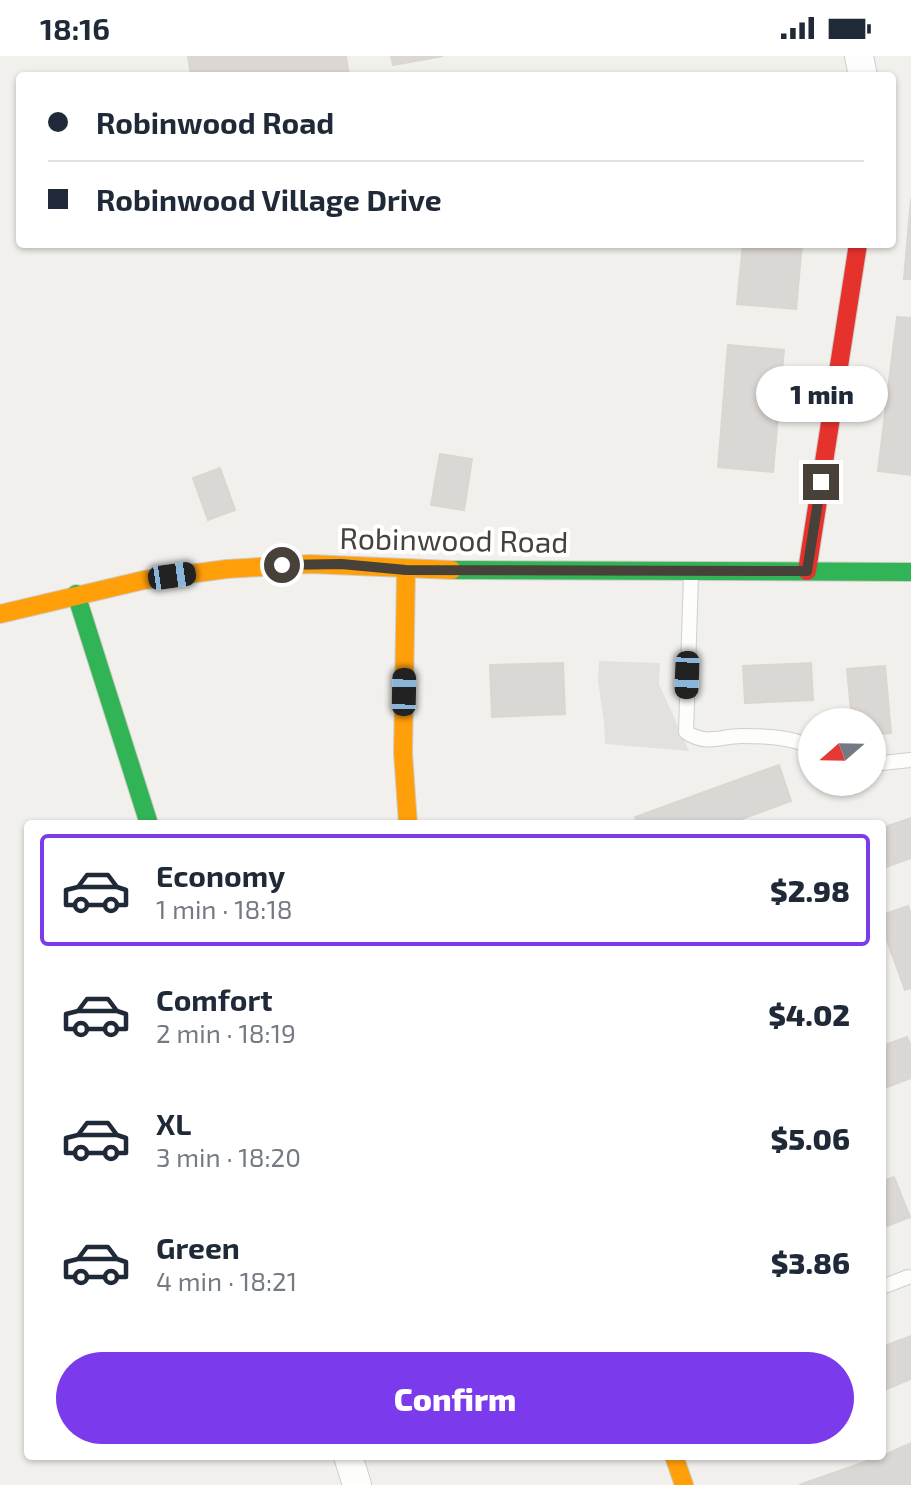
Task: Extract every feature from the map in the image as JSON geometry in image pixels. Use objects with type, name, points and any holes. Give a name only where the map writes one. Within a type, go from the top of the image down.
[{"type":"main road","points":[[807,571],[857,248]]},
{"type":"main road","name":"Robinwood Road","points":[[0,614],[144,580],[227,569],[310,564],[406,570],[911,572]]},
{"type":"main road","points":[[406,570],[403,753],[408,820]]},
{"type":"main road","points":[[76,594],[148,820]]},
{"type":"main road","points":[[675,1460],[684,1485]]},
{"type":"street","points":[[349,1460],[357,1485]]},
{"type":"lane","points":[[691,571],[686,732],[698,740],[738,736],[785,738],[798,742]]},
{"type":"lane","points":[[886,763],[911,760]]},
{"type":"lane","points":[[886,1285],[908,1277]]},
{"type":"shaded area","points":[[599,661],[660,663],[659,684],[689,751],[605,744],[598,681]]},
{"type":"building","points":[[188,56],[346,56],[348,72],[190,72]]},
{"type":"building","points":[[391,56],[443,56],[393,65]]},
{"type":"building","points":[[911,199],[911,279],[904,279]]},
{"type":"building","points":[[743,248],[802,248],[796,309],[737,304]]},
{"type":"building","points":[[897,317],[911,318],[911,475],[878,471]]},
{"type":"building","points":[[728,345],[784,350],[773,472],[718,467]]},
{"type":"building","points":[[440,454],[472,459],[464,510],[431,505]]},
{"type":"building","points":[[220,468],[235,510],[208,520],[193,478]]},
{"type":"building","points":[[563,663],[565,714],[492,717],[490,665]]},
{"type":"building","points":[[811,663],[813,700],[745,703],[743,666]]},
{"type":"building","points":[[885,666],[891,733],[886,734],[886,708],[851,708],[847,669]]},
{"type":"building","points":[[779,765],[791,801],[739,820],[636,820],[635,817]]},
{"type":"building","points":[[911,818],[911,858],[886,867],[886,827]]},
{"type":"building","points":[[908,906],[911,915],[911,988],[905,990],[886,938],[886,914]]},
{"type":"building","points":[[907,1037],[911,1046],[911,1078],[886,1087],[886,1045]]},
{"type":"building","points":[[894,1177],[910,1217],[886,1226],[886,1180]]},
{"type":"building","points":[[911,1336],[911,1379],[886,1389],[886,1345]]},
{"type":"building","points":[[911,1443],[911,1485],[799,1485],[871,1460],[886,1460],[886,1454]]},
{"type":"traffic: fast","points":[[452,570],[911,572]]},
{"type":"traffic: fast","points":[[76,594],[148,820]]},
{"type":"traffic: slow","points":[[0,614],[144,580],[227,569],[310,564],[452,570]]},
{"type":"traffic: slow","points":[[406,570],[403,753],[408,820]]},
{"type":"traffic: slow","points":[[675,1460],[684,1485]]},
{"type":"traffic: jam","points":[[807,571],[857,248]]},
{"type":"route","points":[[282,565],[341,564],[406,570],[807,571],[821,482]]}]
